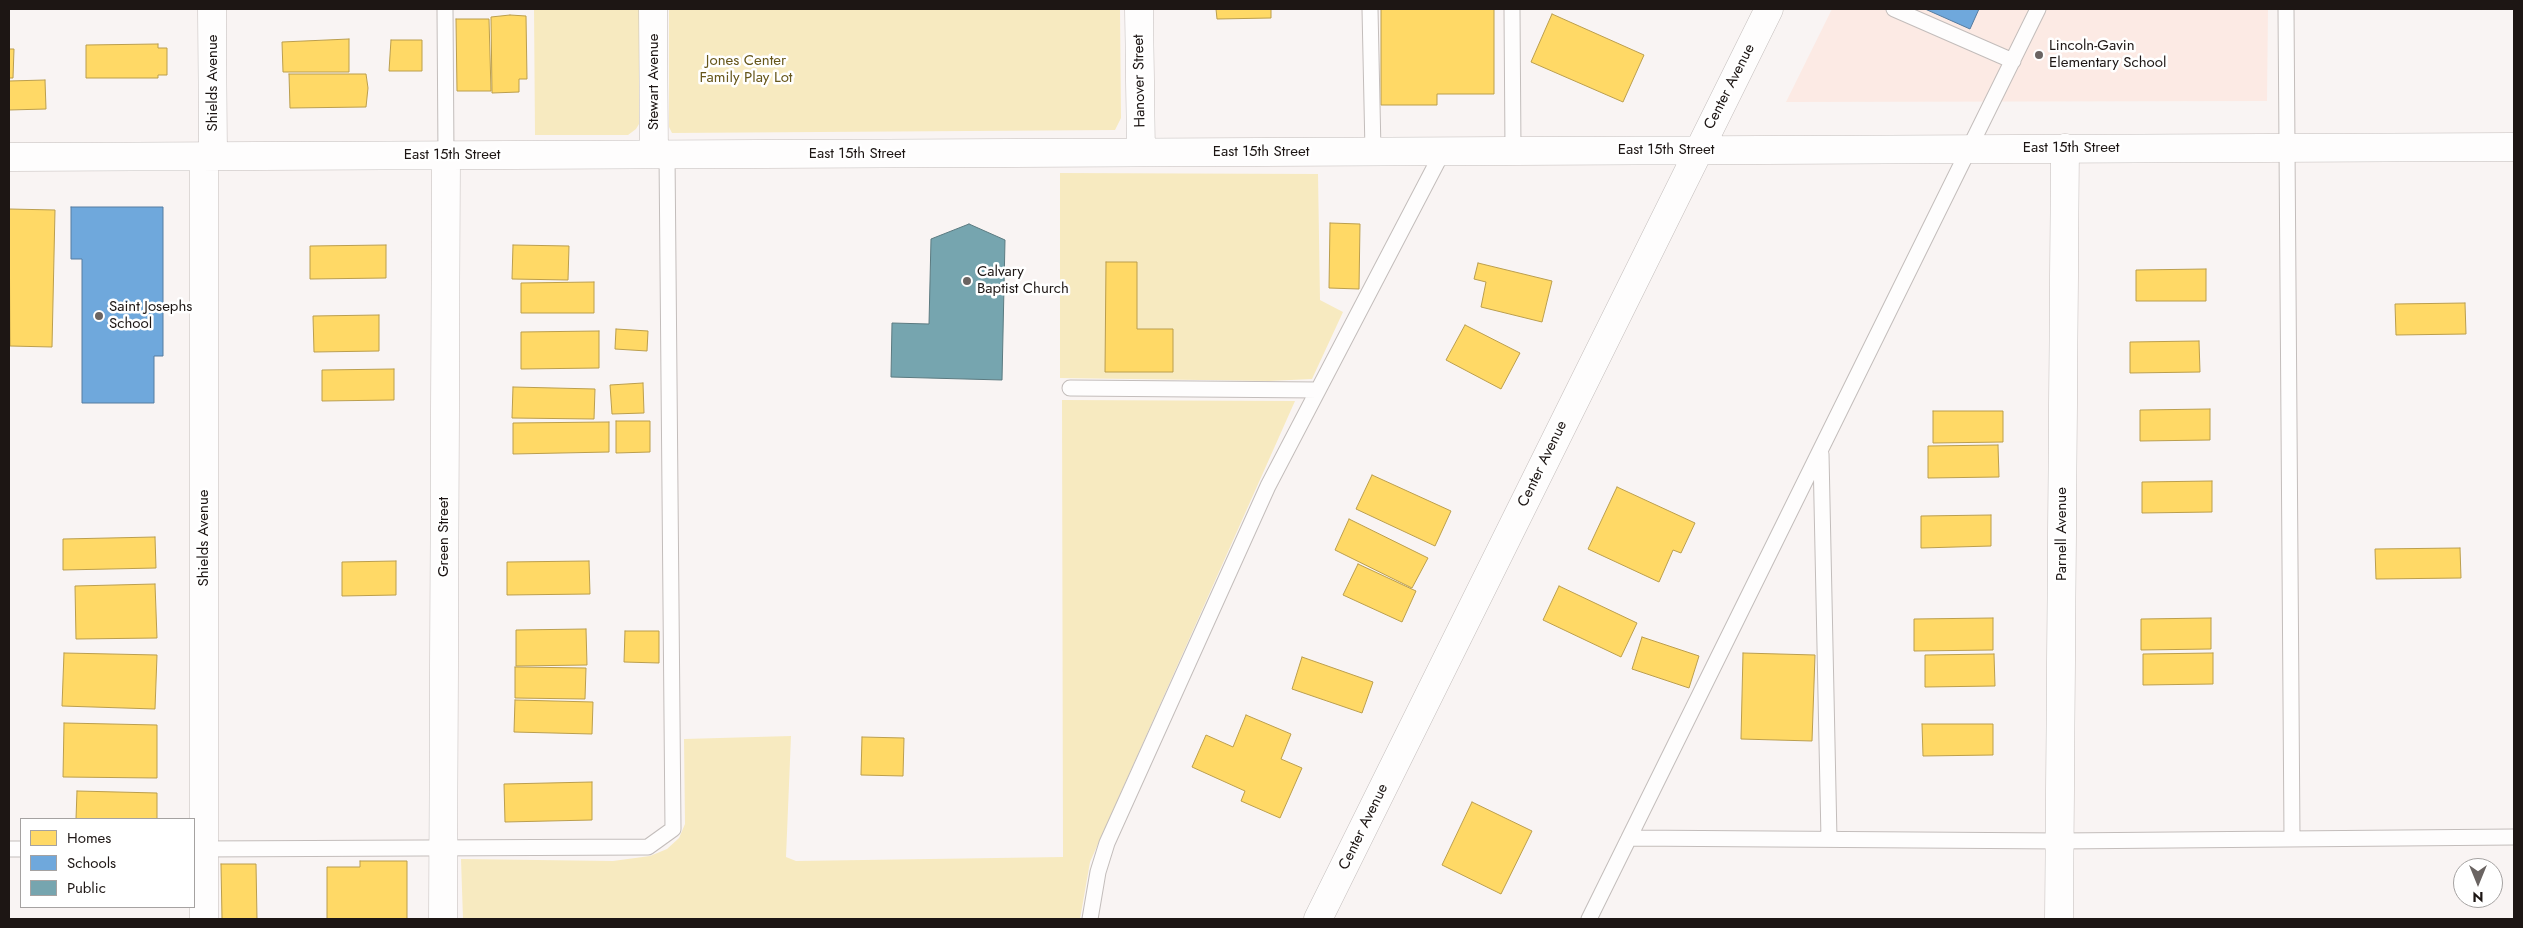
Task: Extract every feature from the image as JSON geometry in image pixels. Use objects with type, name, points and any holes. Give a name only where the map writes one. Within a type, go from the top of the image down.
[{"type":"street","name":"Shields Avenue","points":[[204,919],[199,849],[208,156],[212,9]]},
{"type":"street","name":"Stewart Avenue","points":[[653,9],[661,154]]},
{"type":"street","name":"Hanover Street","points":[[1139,9],[1141,152]]},
{"type":"street","name":"Center Avenue","points":[[1318,919],[1769,9]]},
{"type":"street","name":"East 15th Street","points":[[9,158],[2514,147]]},
{"type":"street","name":"Parnell Avenue","points":[[2059,919],[2065,148]]},
{"type":"street","name":"Green Street","points":[[443,919],[446,156]]},
{"type":"lane","points":[[445,9],[446,156]]},
{"type":"lane","points":[[1370,9],[1373,152]]},
{"type":"lane","points":[[1512,9],[1513,151]]},
{"type":"lane","points":[[1894,9],[2013,61]]},
{"type":"lane","points":[[1589,919],[1971,149],[2038,9]]},
{"type":"lane","points":[[2286,9],[2292,838]]},
{"type":"lane","points":[[1090,919],[1098,872],[1107,843],[1268,486],[1443,152]]},
{"type":"lane","points":[[199,849],[648,847],[673,829],[661,154]]},
{"type":"lane","points":[[1070,388],[1318,390]]},
{"type":"lane","points":[[1821,450],[1829,840]]},
{"type":"lane","points":[[1629,838],[2060,841],[2514,838]]},
{"type":"shaded area","name":"Lincoln-Gavin Elementary School","points":[[1832,9],[2268,9],[2267,101],[1786,102]]},
{"type":"green space","points":[[534,9],[639,9],[639,124],[636,129],[628,135],[535,135]]},
{"type":"green space","name":"Jones Center Family Play Lot","points":[[669,9],[1120,9],[1121,118],[1115,130],[672,133],[669,127]]},
{"type":"green space","points":[[1060,173],[1318,174],[1320,300],[1343,312],[1312,379],[1269,381],[1060,378]]},
{"type":"green space","points":[[1062,400],[1295,401],[1090,862],[1080,919],[463,919],[461,859],[613,861],[650,856],[667,849],[679,838],[685,824],[684,739],[791,736],[786,857],[796,861],[1063,857]]},
{"type":"building: Homes","points":[[1216,9],[1271,9],[1271,18],[1217,19]]},
{"type":"building: Homes","points":[[1381,9],[1494,9],[1494,94],[1437,94],[1437,105],[1381,105]]},
{"type":"building: Homes","points":[[1552,14],[1644,55],[1623,102],[1531,62]]},
{"type":"building: Homes","points":[[526,16],[527,79],[519,79],[519,92],[492,93],[491,17]]},
{"type":"building: Homes","points":[[456,19],[489,19],[491,91],[457,91]]},
{"type":"building: Homes","points":[[349,39],[349,72],[283,72],[282,42]]},
{"type":"building: Homes","points":[[391,40],[422,40],[422,71],[389,71]]},
{"type":"building: Homes","points":[[158,44],[158,48],[167,48],[167,75],[158,75],[158,78],[86,78],[86,45]]},
{"type":"building: Homes","points":[[9,49],[14,49],[13,78],[9,78]]},
{"type":"building: Homes","points":[[289,74],[366,74],[368,88],[366,107],[290,108]]},
{"type":"building: Homes","points":[[45,80],[46,109],[9,110],[9,81]]},
{"type":"building: Homes","points":[[9,209],[55,210],[52,347],[10,346]]},
{"type":"building: Homes","points":[[1330,223],[1360,224],[1359,289],[1329,288]]},
{"type":"building: Homes","points":[[386,245],[386,278],[310,279],[310,246]]},
{"type":"building: Homes","points":[[513,245],[569,246],[568,280],[512,279]]},
{"type":"building: Homes","points":[[1106,262],[1137,262],[1137,329],[1173,329],[1173,372],[1105,372]]},
{"type":"building: Homes","points":[[1478,263],[1552,281],[1542,322],[1481,307],[1486,282],[1474,279]]},
{"type":"building: Homes","points":[[2206,269],[2206,301],[2136,301],[2136,270]]},
{"type":"building: Homes","points":[[594,282],[594,313],[521,313],[521,283]]},
{"type":"building: Homes","points":[[2465,303],[2466,334],[2396,335],[2395,304]]},
{"type":"building: Homes","points":[[379,315],[379,351],[314,352],[313,316]]},
{"type":"building: Homes","points":[[1465,325],[1520,353],[1501,389],[1446,360]]},
{"type":"building: Homes","points":[[616,329],[648,331],[647,351],[615,349]]},
{"type":"building: Homes","points":[[599,331],[599,368],[521,369],[521,332]]},
{"type":"building: Homes","points":[[2199,341],[2200,372],[2130,373],[2130,342]]},
{"type":"building: Homes","points":[[394,369],[394,400],[322,401],[322,370]]},
{"type":"building: Homes","points":[[643,383],[644,413],[612,414],[610,385]]},
{"type":"building: Homes","points":[[513,387],[595,389],[594,419],[512,418]]},
{"type":"building: Homes","points":[[2210,409],[2210,440],[2140,441],[2140,410]]},
{"type":"building: Homes","points":[[1933,411],[2003,411],[2003,442],[1933,443]]},
{"type":"building: Homes","points":[[616,421],[650,421],[650,452],[616,453]]},
{"type":"building: Homes","points":[[609,422],[609,452],[513,454],[513,423]]},
{"type":"building: Homes","points":[[1998,445],[1999,477],[1928,478],[1928,446]]},
{"type":"building: Homes","points":[[1372,475],[1451,511],[1435,546],[1356,509]]},
{"type":"building: Homes","points":[[2212,481],[2212,512],[2142,513],[2142,482]]},
{"type":"building: Homes","points":[[1617,487],[1695,523],[1681,553],[1673,550],[1659,582],[1588,549]]},
{"type":"building: Homes","points":[[1991,515],[1991,546],[1921,548],[1921,516]]},
{"type":"building: Homes","points":[[1349,519],[1428,558],[1412,588],[1335,550]]},
{"type":"building: Homes","points":[[155,537],[156,568],[63,570],[63,539]]},
{"type":"building: Homes","points":[[2460,548],[2461,578],[2376,579],[2375,549]]},
{"type":"building: Homes","points":[[396,561],[396,595],[342,596],[342,562]]},
{"type":"building: Homes","points":[[589,561],[590,594],[507,595],[507,562]]},
{"type":"building: Homes","points":[[1358,564],[1416,591],[1402,622],[1343,595]]},
{"type":"building: Homes","points":[[155,584],[157,638],[76,639],[75,586]]},
{"type":"building: Homes","points":[[1559,586],[1637,623],[1621,657],[1543,620]]},
{"type":"building: Homes","points":[[1993,618],[1993,650],[1914,651],[1914,619]]},
{"type":"building: Homes","points":[[2211,618],[2211,649],[2141,650],[2141,619]]},
{"type":"building: Homes","points":[[586,629],[587,665],[516,666],[516,630]]},
{"type":"building: Homes","points":[[625,631],[659,631],[659,663],[624,662]]},
{"type":"building: Homes","points":[[1642,637],[1699,656],[1689,688],[1632,669]]},
{"type":"building: Homes","points":[[64,653],[157,655],[155,709],[62,706]]},
{"type":"building: Homes","points":[[1743,653],[1815,655],[1812,741],[1741,739]]},
{"type":"building: Homes","points":[[2213,653],[2213,684],[2143,685],[2143,654]]},
{"type":"building: Homes","points":[[1994,654],[1995,686],[1925,687],[1925,655]]},
{"type":"building: Homes","points":[[1302,657],[1373,682],[1362,713],[1292,689]]},
{"type":"building: Homes","points":[[515,667],[586,668],[585,699],[515,698]]},
{"type":"building: Homes","points":[[515,700],[593,702],[592,734],[514,732]]},
{"type":"building: Homes","points":[[1246,715],[1291,734],[1281,759],[1302,768],[1280,818],[1241,801],[1245,791],[1192,767],[1206,735],[1233,747]]},
{"type":"building: Homes","points":[[64,723],[157,725],[157,778],[63,777]]},
{"type":"building: Homes","points":[[1922,724],[1993,724],[1993,755],[1923,756]]},
{"type":"building: Homes","points":[[862,737],[904,738],[903,776],[861,775]]},
{"type":"building: Homes","points":[[592,782],[592,820],[505,822],[504,784]]},
{"type":"building: Homes","points":[[77,791],[157,793],[157,818],[76,818]]},
{"type":"building: Homes","points":[[1472,802],[1532,831],[1501,894],[1442,865]]},
{"type":"building: Homes","points":[[360,861],[407,861],[407,919],[327,919],[327,867],[360,867]]},
{"type":"building: Homes","points":[[221,864],[256,864],[257,919],[222,919]]},
{"type":"building: Schools","points":[[1925,9],[1979,9],[1970,29]]},
{"type":"building: Schools","points":[[71,207],[163,207],[163,356],[154,356],[154,403],[82,403],[82,259],[71,259]]},
{"type":"building: Public","name":"Calvary Baptist Church","points":[[969,224],[1005,240],[1002,380],[891,377],[892,323],[929,324],[931,239]]},
{"type":"place","name":"Lincoln-Gavin Elementary School","points":[[2039,55]]},
{"type":"place","name":"Calvary Baptist Church","points":[[967,281]]},
{"type":"place","name":"Saint Josephs School","points":[[99,316]]}]
